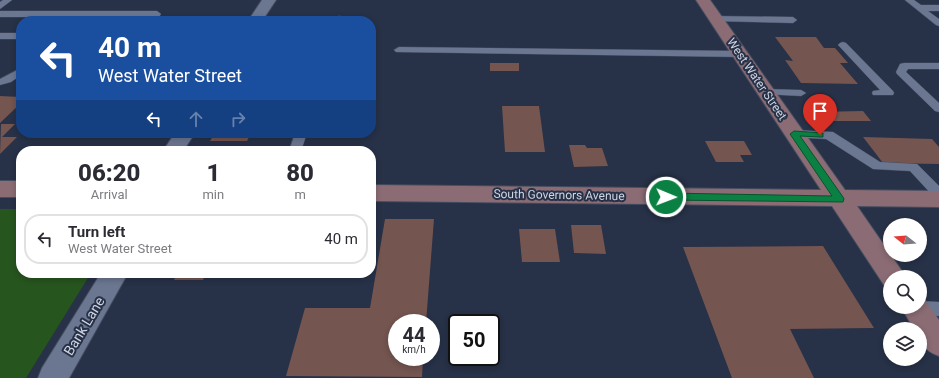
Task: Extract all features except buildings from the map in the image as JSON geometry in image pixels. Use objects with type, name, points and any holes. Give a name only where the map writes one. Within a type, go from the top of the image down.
[{"type":"main road","name":"West Water Street","points":[[703,0],[888,270]]},
{"type":"main road","points":[[0,189],[16,189]]},
{"type":"main road","name":"South Governors Avenue","points":[[376,193],[939,199]]},
{"type":"main road","points":[[926,314],[939,343]]},
{"type":"street","points":[[258,16],[269,0]]},
{"type":"street","name":"Bank Lane","points":[[53,378],[112,278]]},
{"type":"lane","points":[[0,6],[8,0]]},
{"type":"lane","points":[[909,0],[939,23]]},
{"type":"lane","points":[[919,8],[939,8]]},
{"type":"lane","points":[[0,14],[157,14],[155,16]]},
{"type":"lane","points":[[716,18],[793,20]]},
{"type":"lane","points":[[0,36],[16,36]]},
{"type":"lane","points":[[843,44],[889,93],[877,93]]},
{"type":"lane","points":[[399,50],[740,54]]},
{"type":"lane","points":[[939,66],[904,66],[901,72],[934,101],[939,110]]},
{"type":"lane","points":[[0,82],[7,80],[16,74]]},
{"type":"lane","points":[[766,92],[801,93]]},
{"type":"lane","points":[[794,134],[829,135],[877,166],[913,167],[939,194]]},
{"type":"green space","points":[[0,209],[16,209],[16,278],[88,278],[26,378],[0,378]]},
{"type":"route","points":[[666,197],[840,199],[794,134],[820,135]]}]
